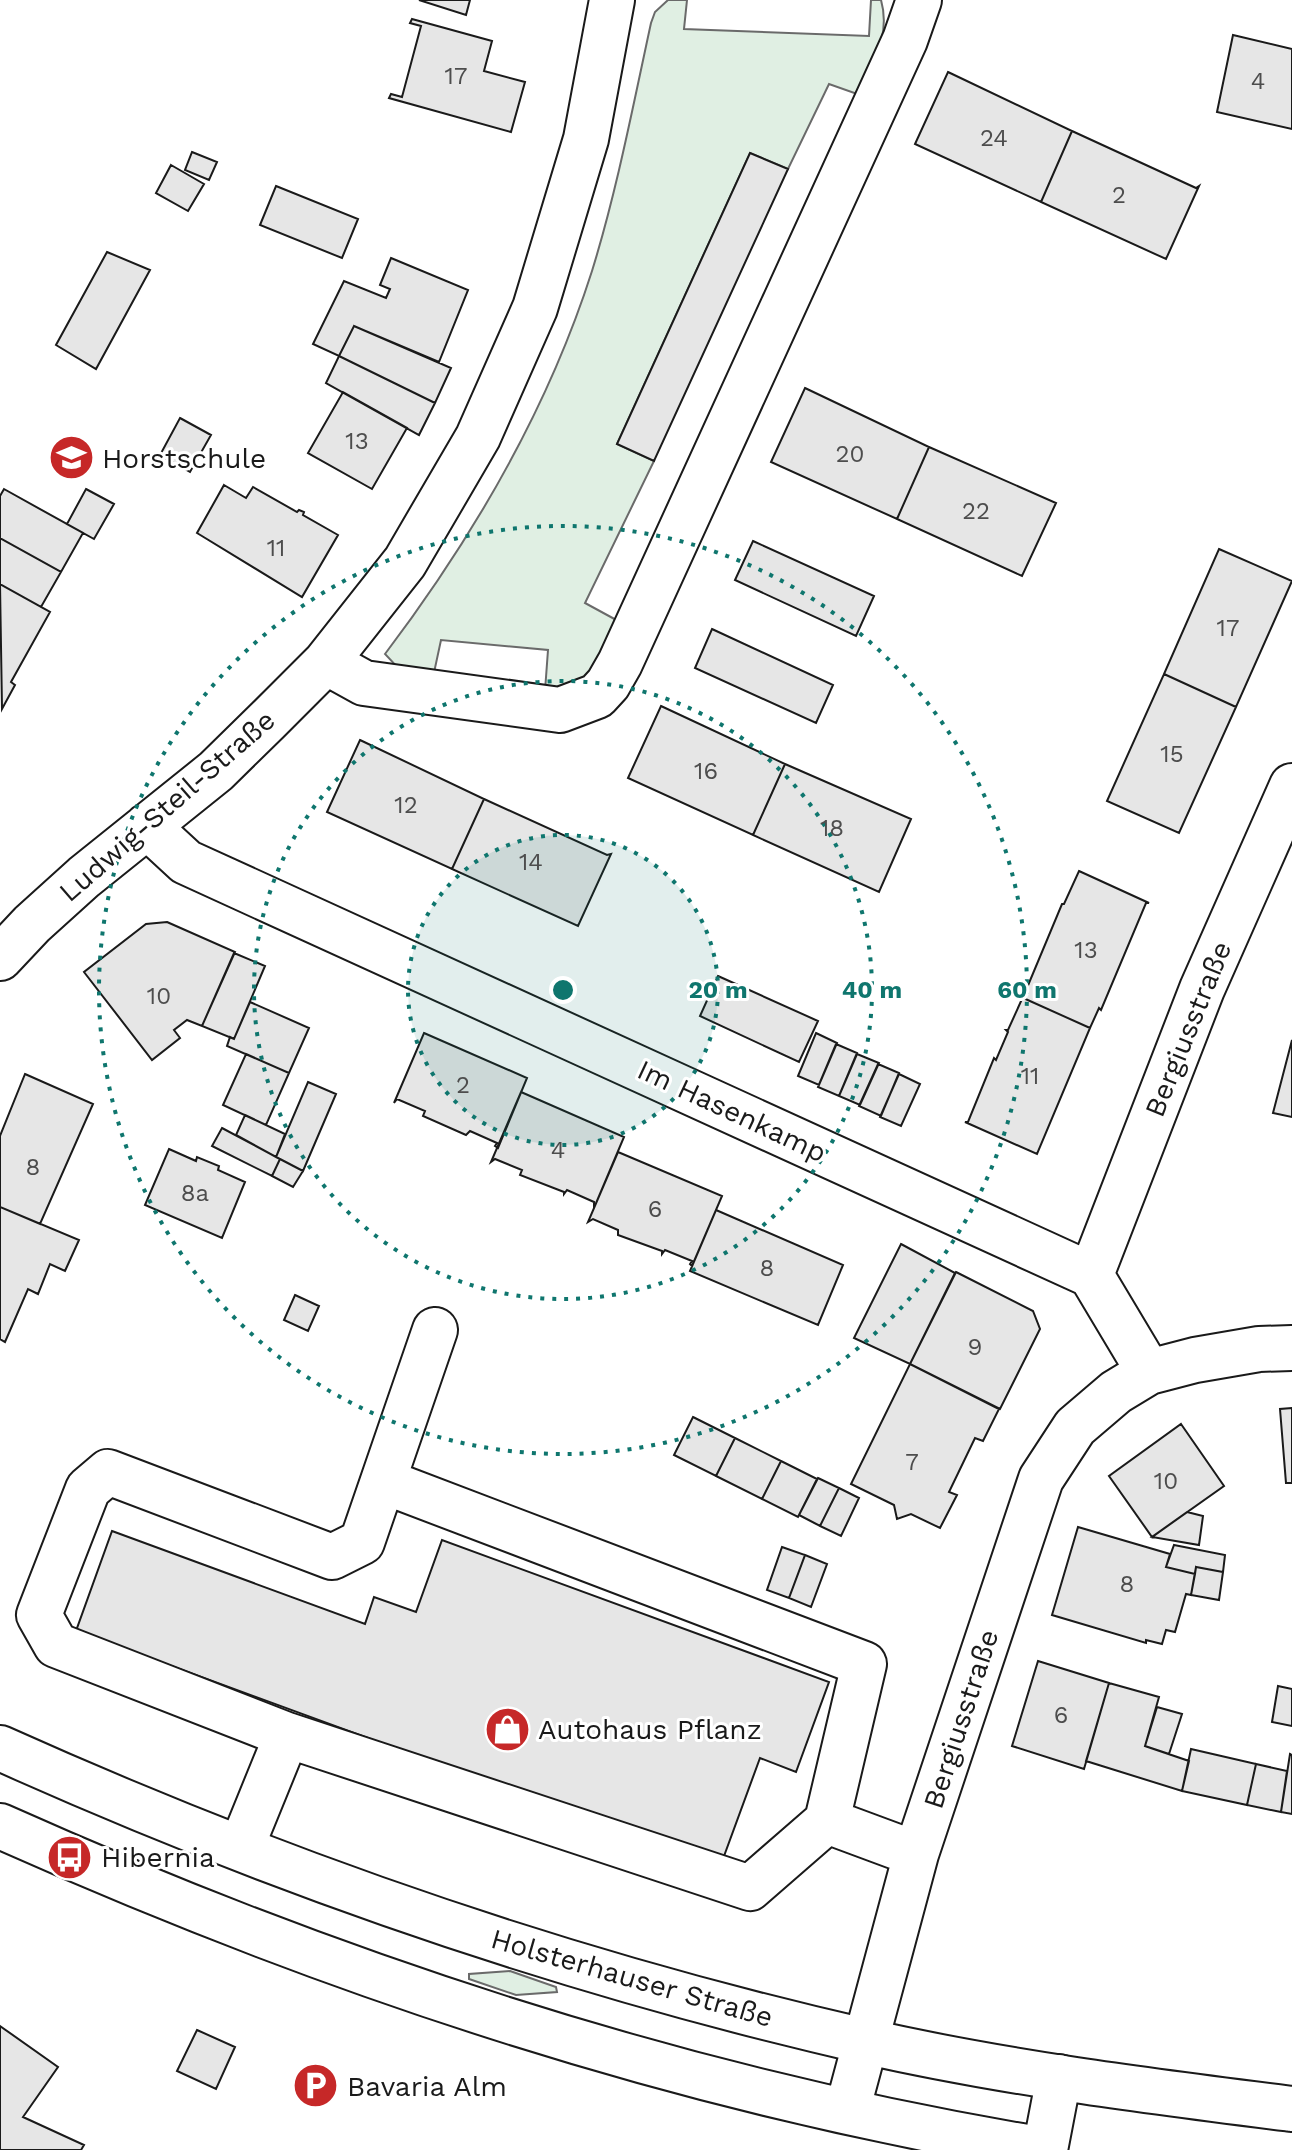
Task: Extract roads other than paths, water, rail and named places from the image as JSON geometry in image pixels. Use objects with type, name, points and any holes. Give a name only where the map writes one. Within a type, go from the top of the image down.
[{"type":"street","name":"Ludwig-Steil-Straße","points":[[0,958],[63,896],[216,771],[326,662],[405,562],[478,437],[529,323],[586,139],[612,0]]},
{"type":"street","points":[[326,662],[364,683],[560,710],[597,696],[608,684],[905,40],[919,0]]},
{"type":"street","name":"Bergiusstraße","points":[[1091,1275],[1202,989],[1292,786]]},
{"type":"street","name":"Im Hasenkamp","points":[[147,826],[186,862],[1091,1275]]},
{"type":"street","points":[[1091,1275],[1149,1372],[1259,1349],[1292,1348]]},
{"type":"street","points":[[383,1481],[864,1664],[827,1821],[750,1888],[287,1735],[56,1645],[39,1615],[88,1489],[108,1472],[332,1557],[362,1542],[383,1481],[435,1330]]},
{"type":"street","name":"Bergiusstraße","points":[[847,2111],[916,1854],[1041,1479],[1075,1427],[1116,1392],[1149,1372]]},
{"type":"street","points":[[241,1848],[287,1735]]},
{"type":"street","name":"Holsterhauser Straße","points":[[0,1748],[241,1848],[467,1932],[643,1985],[866,2041],[1059,2077],[1292,2109]]},
{"type":"street","points":[[827,1821],[916,1854]]},
{"type":"street","points":[[0,1826],[242,1926],[436,1997],[624,2056],[935,2132],[1045,2150],[1059,2077]]},
{"type":"place","name":"Horstschule","points":[[71,458]]},
{"type":"place","name":"Autohaus Pflanz","points":[[507,1729]]},
{"type":"place","name":"Hibernia","points":[[70,1857]]},
{"type":"place","name":"Bavaria Alm","points":[[316,2086]]}]
